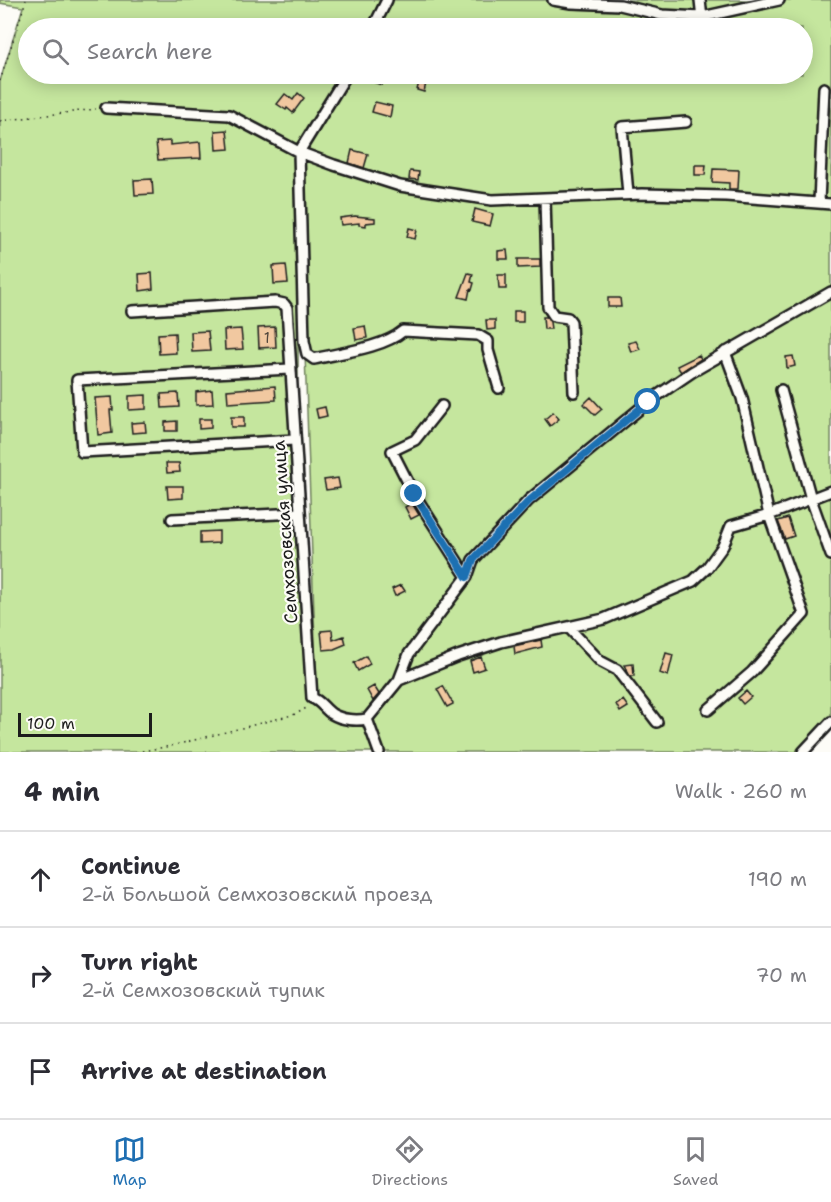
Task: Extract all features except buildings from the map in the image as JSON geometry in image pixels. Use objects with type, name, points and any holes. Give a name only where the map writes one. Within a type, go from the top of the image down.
[{"type":"street","points":[[378,18],[387,0]]},
{"type":"street","points":[[553,0],[620,5],[662,15],[702,17],[779,0]]},
{"type":"street","points":[[700,0],[702,17]]},
{"type":"street","points":[[341,84],[299,152],[306,354],[314,359],[377,344],[395,338],[403,331],[478,335],[488,341],[488,350],[499,388]]},
{"type":"street","points":[[819,202],[824,88]]},
{"type":"street","points":[[106,108],[229,115],[299,152],[400,186],[492,200],[628,194],[726,196],[831,204]]},
{"type":"street","points":[[628,194],[622,127],[686,122]]},
{"type":"street","points":[[545,198],[548,307],[554,316],[568,318],[571,322],[574,392]]},
{"type":"street","points":[[312,698],[333,714],[356,721],[367,719],[399,680],[409,654],[467,577],[473,560],[529,501],[648,402],[725,352],[831,292]]},
{"type":"street","name":"Семхозовская улица","points":[[132,312],[275,302],[284,304],[287,308],[312,698]]},
{"type":"street","points":[[708,710],[753,672],[804,614],[769,515],[742,398],[725,352]]},
{"type":"street","points":[[290,369],[77,380],[82,452],[295,440]]},
{"type":"street","points":[[781,390],[811,499],[831,555]]},
{"type":"street","points":[[442,406],[416,440],[392,451],[414,494],[467,577]]},
{"type":"street","points":[[399,680],[458,656],[501,642],[604,620],[693,581],[707,568],[723,546],[731,526],[769,515],[831,491]]},
{"type":"street","points":[[172,519],[299,513]]},
{"type":"street","points":[[569,628],[600,661],[617,670],[657,722]]},
{"type":"street","points":[[367,719],[379,752]]},
{"type":"street","points":[[803,752],[831,722]]},
{"type":"path","points":[[20,18],[26,0]]},
{"type":"path","points":[[0,80],[18,25]]},
{"type":"path","points":[[0,121],[106,108]]},
{"type":"path","points":[[136,752],[171,746],[297,714],[308,708],[312,698]]},
{"type":"green space","points":[[0,0],[831,0],[831,728],[807,752],[0,752],[0,81],[18,23],[18,84],[813,84],[813,18],[20,18],[23,7],[0,3]],"holes":[[[299,180],[317,700],[312,698],[295,440],[298,372]]]},
{"type":"route","points":[[414,494],[467,577],[473,560],[529,501],[648,402]]}]
